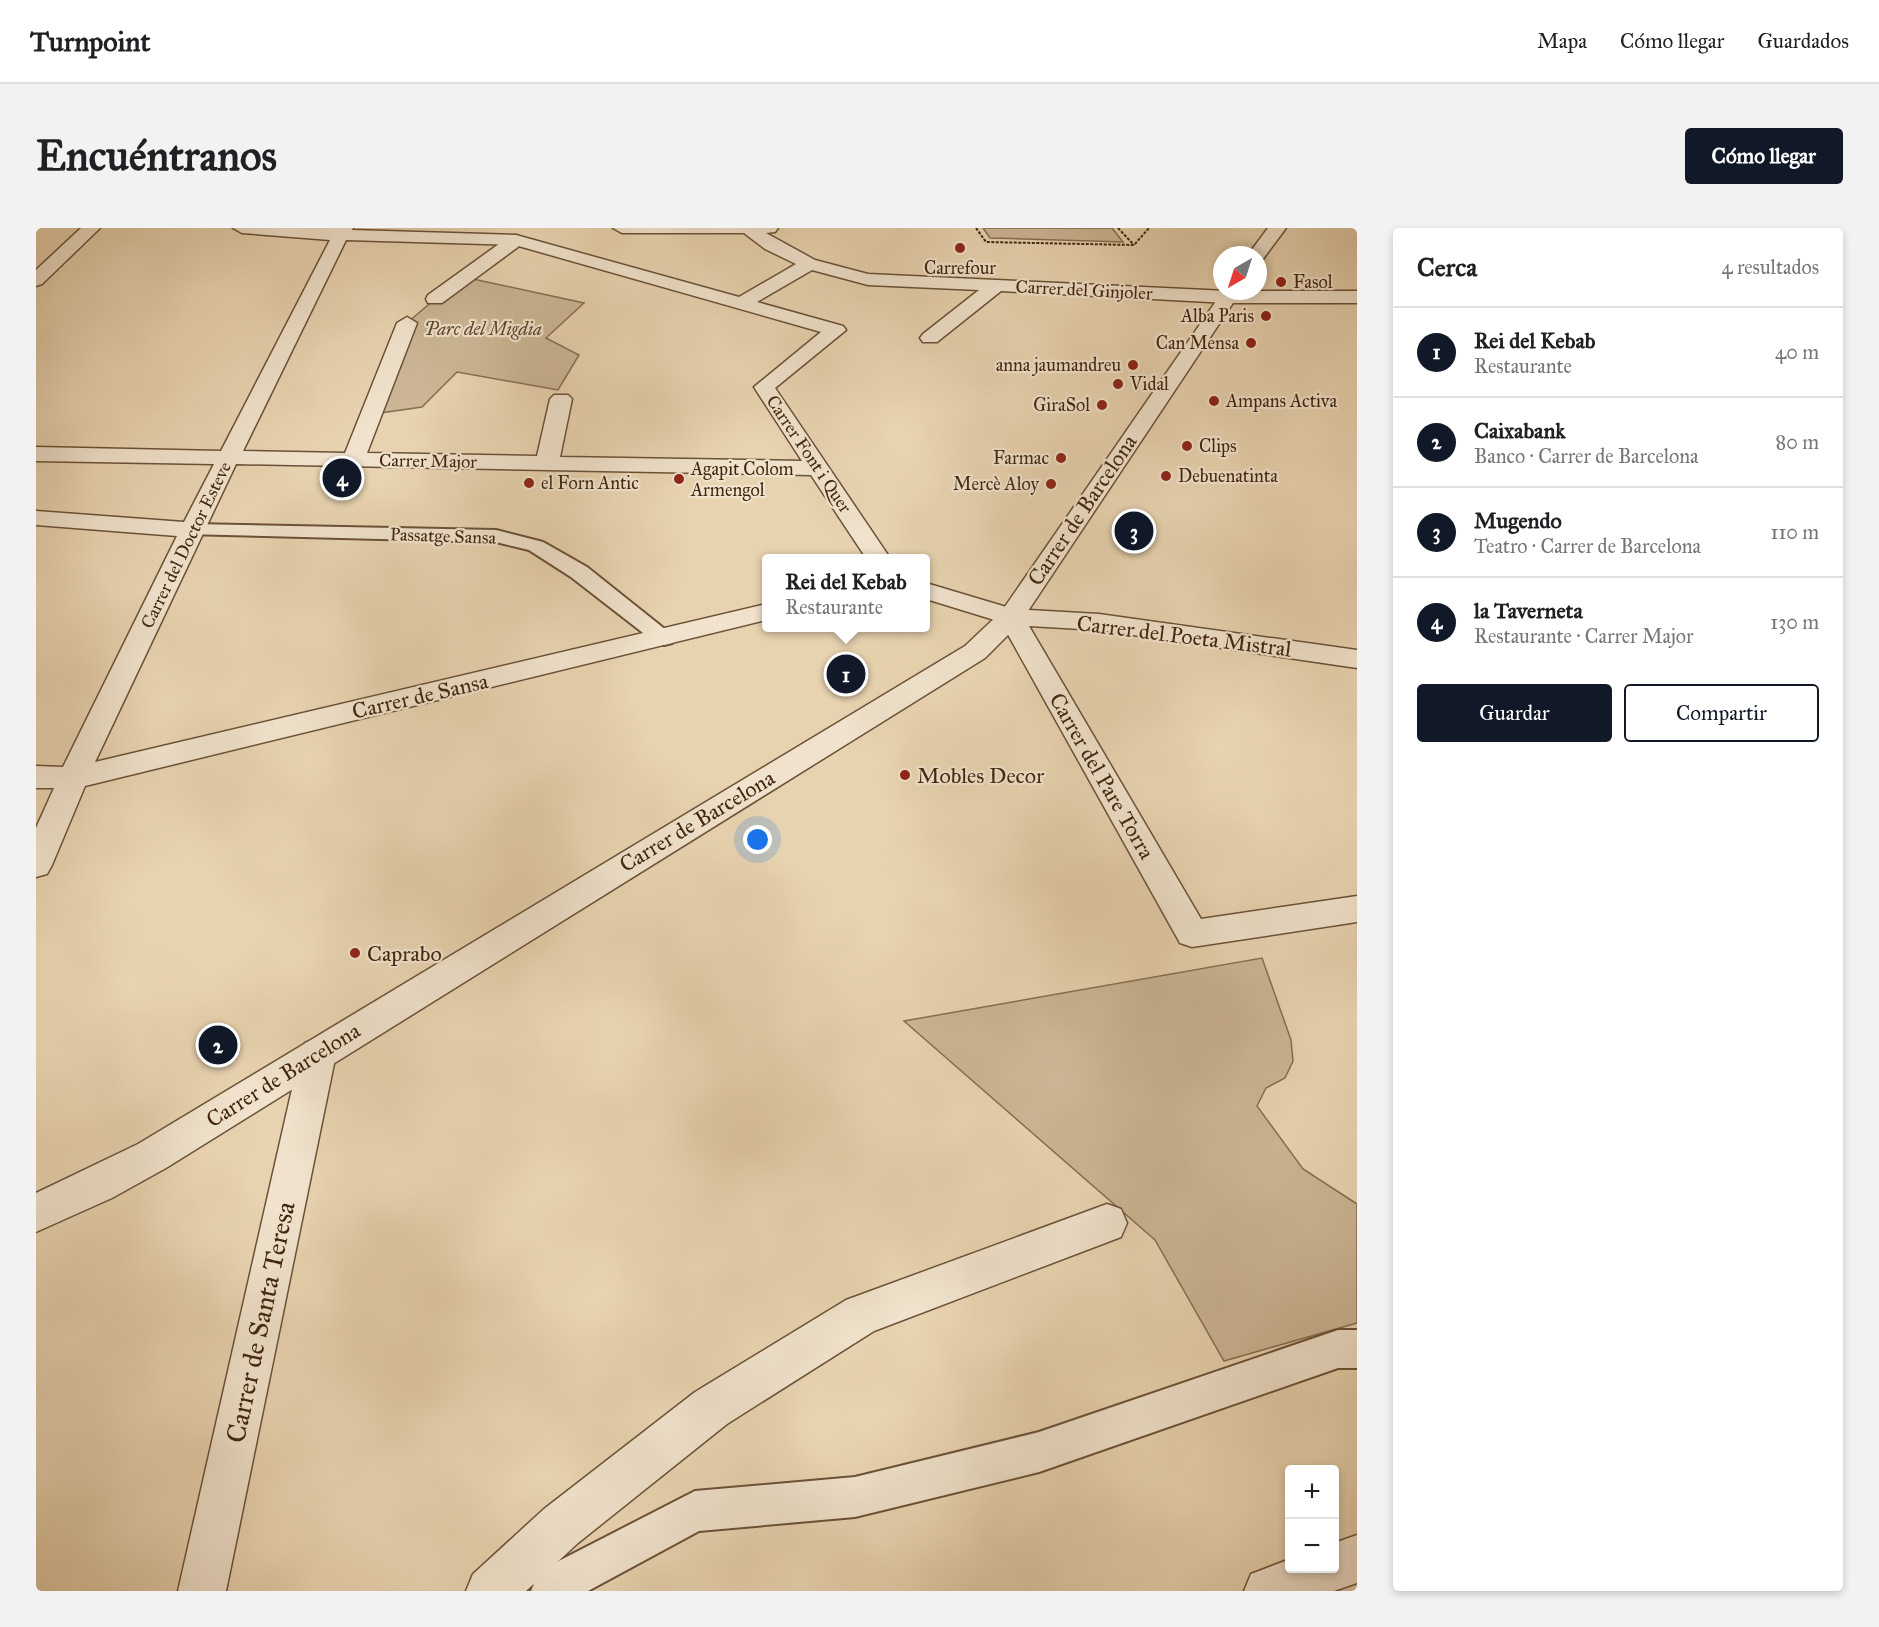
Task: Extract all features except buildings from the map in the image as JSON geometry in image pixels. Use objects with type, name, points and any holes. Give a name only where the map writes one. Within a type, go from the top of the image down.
[{"type":"street","points":[[36,280],[91,228]]},
{"type":"street","points":[[242,228],[516,240],[742,303],[809,264]]},
{"type":"street","points":[[622,228],[756,228]]},
{"type":"street","name":"Carrer del Ginjoler","points":[[756,228],[771,246],[809,264],[868,279],[1213,293]]},
{"type":"street","points":[[1264,246],[1277,228]]},
{"type":"street","name":"Carrer del Doctor Esteve","points":[[36,865],[74,778],[192,530],[341,231]]},
{"type":"street","points":[[435,299],[516,240]]},
{"type":"street","points":[[930,338],[996,285]]},
{"type":"street","name":"Carrer del Ginjoler","points":[[1267,295],[1357,297]]},
{"type":"street","name":"Carrer de Barcelona","points":[[36,1213],[98,1185],[152,1156],[975,652],[1011,617],[1226,300]]},
{"type":"street","name":"Carrer Font i Quer","points":[[742,303],[836,330],[764,387],[875,554]]},
{"type":"street","points":[[352,460],[407,323]]},
{"type":"street","points":[[547,463],[561,399]]},
{"type":"street","name":"Carrer Major","points":[[36,454],[820,468]]},
{"type":"street","points":[[36,518],[192,530]]},
{"type":"street","points":[[930,592],[1011,617]]},
{"type":"street","name":"Carrer de Sansa","points":[[36,777],[74,778],[762,613]]},
{"type":"street","name":"Carrer del Poeta Mistral","points":[[1011,617],[1098,622],[1357,659]]},
{"type":"street","name":"Carrer del Pare Torra","points":[[1011,617],[1192,934],[1357,909]]},
{"type":"street","name":"Carrer de Santa Teresa","points":[[202,1591],[318,1054]]},
{"type":"street","points":[[490,1591],[561,1526],[711,1408],[861,1315],[1107,1223]]},
{"type":"street","points":[[1339,1566],[1357,1559]]},
{"type":"street","points":[[1268,1591],[1319,1573]]},
{"type":"lane","name":"Passatge Sansa","points":[[192,530],[496,536],[536,546],[579,572],[664,638]]},
{"type":"lane","points":[[552,1591],[562,1582],[694,1511],[855,1497],[1039,1452],[1338,1349],[1357,1349]]},
{"type":"path","points":[[976,228],[986,242],[1134,245],[1149,228]]},
{"type":"path","points":[[1118,228],[1134,245]]},
{"type":"green space","points":[[983,228],[1112,228],[1123,242],[990,238]]},
{"type":"green space","name":"Parc del Migdia","points":[[473,279],[584,303],[546,338],[579,355],[558,390],[457,372],[422,407],[380,413],[407,323],[435,299]]},
{"type":"green space","points":[[1262,958],[1291,1040],[1293,1061],[1285,1078],[1266,1088],[1257,1106],[1303,1169],[1357,1204],[1357,1323],[1224,1361],[1155,1240],[904,1021]]},
{"type":"place","name":"Carrefour","points":[[960,248]]},
{"type":"place","name":"Fasol","points":[[1281,282]]},
{"type":"place","name":"Alba Paris","points":[[1266,316]]},
{"type":"place","name":"Can Mensa","points":[[1251,343]]},
{"type":"place","name":"anna jaumandreu","points":[[1133,365]]},
{"type":"place","name":"Vidal","points":[[1118,384]]},
{"type":"place","name":"Ampans Activa","points":[[1214,401]]},
{"type":"place","name":"GiraSol","points":[[1102,405]]},
{"type":"place","name":"Clips","points":[[1187,446]]},
{"type":"place","name":"Farmac","points":[[1061,458]]},
{"type":"place","name":"Debuenatinta","points":[[1166,476]]},
{"type":"place","name":"la Taverneta","points":[[342,478]]},
{"type":"place","name":"Agapit Colom Armengol","points":[[679,479]]},
{"type":"place","name":"el Forn Antic","points":[[529,483]]},
{"type":"place","name":"Mercè Aloy","points":[[1051,484]]},
{"type":"place","name":"Mugendo","points":[[1134,531]]},
{"type":"place","name":"Rei del Kebab","points":[[846,674]]},
{"type":"place","name":"Mobles Decor","points":[[905,775]]},
{"type":"place","name":"Caprabo","points":[[355,953]]},
{"type":"place","name":"Caixabank","points":[[218,1045]]}]
